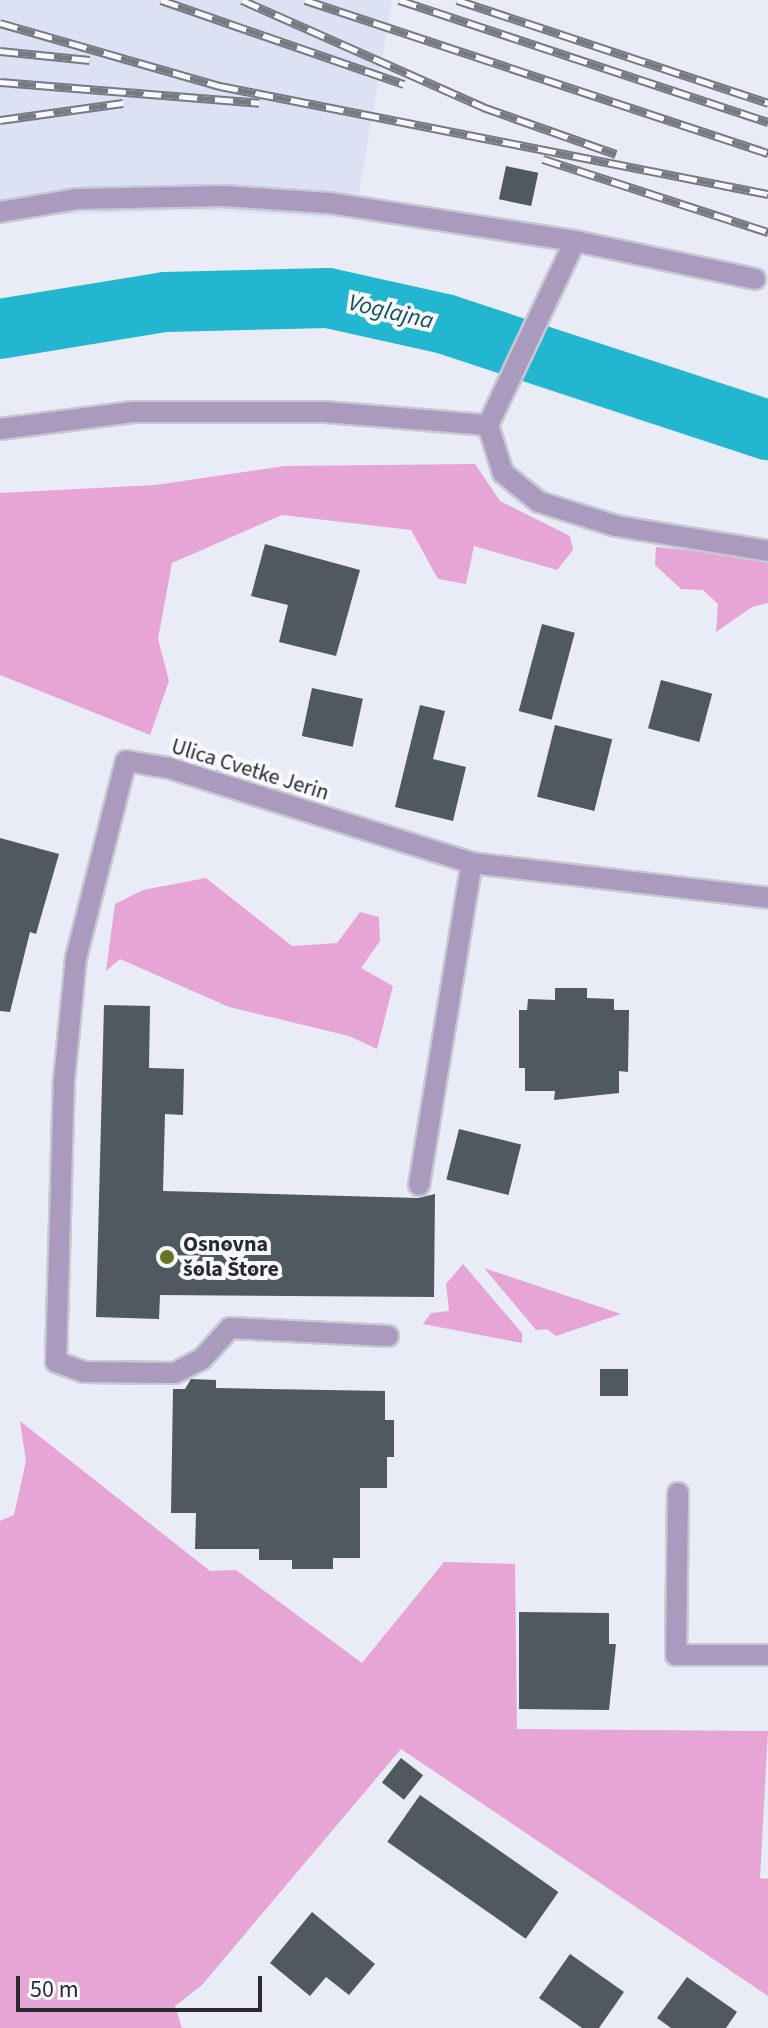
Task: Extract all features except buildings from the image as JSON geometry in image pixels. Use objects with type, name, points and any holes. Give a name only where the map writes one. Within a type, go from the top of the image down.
[{"type":"street","points":[[0,212],[76,199],[223,196],[329,203],[575,241],[755,279]]},
{"type":"street","points":[[575,241],[488,425],[503,473],[539,502],[616,526],[743,543],[768,551]]},
{"type":"street","points":[[0,429],[133,412],[325,412],[488,425]]},
{"type":"street","name":"Ulica Cvetke Jerin","points":[[388,1336],[230,1328],[202,1359],[174,1373],[84,1372],[56,1362],[64,1080],[76,958],[126,761],[169,768],[472,863],[768,898]]},
{"type":"street","points":[[419,1185],[472,863]]},
{"type":"street","points":[[678,1493],[676,1655],[768,1655]]},
{"type":"shaded area","points":[[0,0],[392,0],[355,219],[201,210],[29,216],[0,223]]},
{"type":"shaded area","points":[[475,464],[500,501],[570,536],[573,550],[557,570],[474,546],[466,584],[438,579],[411,530],[282,515],[172,563],[158,639],[169,681],[150,735],[0,675],[0,493],[155,485],[285,466]]},
{"type":"shaded area","points":[[656,547],[768,558],[768,603],[752,607],[716,632],[718,604],[703,590],[681,589],[655,565]]},
{"type":"shaded area","points":[[206,878],[292,946],[337,943],[360,912],[379,917],[380,941],[361,968],[393,986],[377,1049],[349,1036],[229,1007],[120,959],[106,971],[115,904],[143,890]]},
{"type":"shaded area","points":[[463,1264],[522,1333],[522,1343],[423,1324],[431,1313],[449,1311],[446,1284]]},
{"type":"shaded area","points":[[484,1268],[621,1314],[556,1336],[547,1329],[536,1330]]},
{"type":"shaded area","points":[[20,1421],[210,1571],[236,1570],[362,1663],[444,1562],[515,1564],[517,1729],[768,1731],[760,1878],[768,1879],[768,1996],[401,1749],[202,1985],[175,2006],[182,2028],[0,2028],[0,1521],[14,1515],[26,1461]]},
{"type":"waterway","name":"Voglajna","points":[[0,329],[165,302],[328,298],[445,324],[768,430]]},
{"type":"railway","points":[[161,0],[404,84]]},
{"type":"railway","points":[[242,0],[483,107],[616,154]]},
{"type":"railway","points":[[305,0],[768,153]]},
{"type":"railway","points":[[399,0],[768,122]]},
{"type":"railway","points":[[457,0],[768,103]]},
{"type":"railway","points":[[0,23],[220,86],[768,194]]},
{"type":"railway","points":[[0,51],[90,60]]},
{"type":"railway","points":[[0,82],[259,103]]},
{"type":"railway","points":[[0,120],[123,103]]},
{"type":"railway","points":[[543,159],[768,232]]},
{"type":"place","name":"Osnovna šola Štore","points":[[167,1257]]}]
